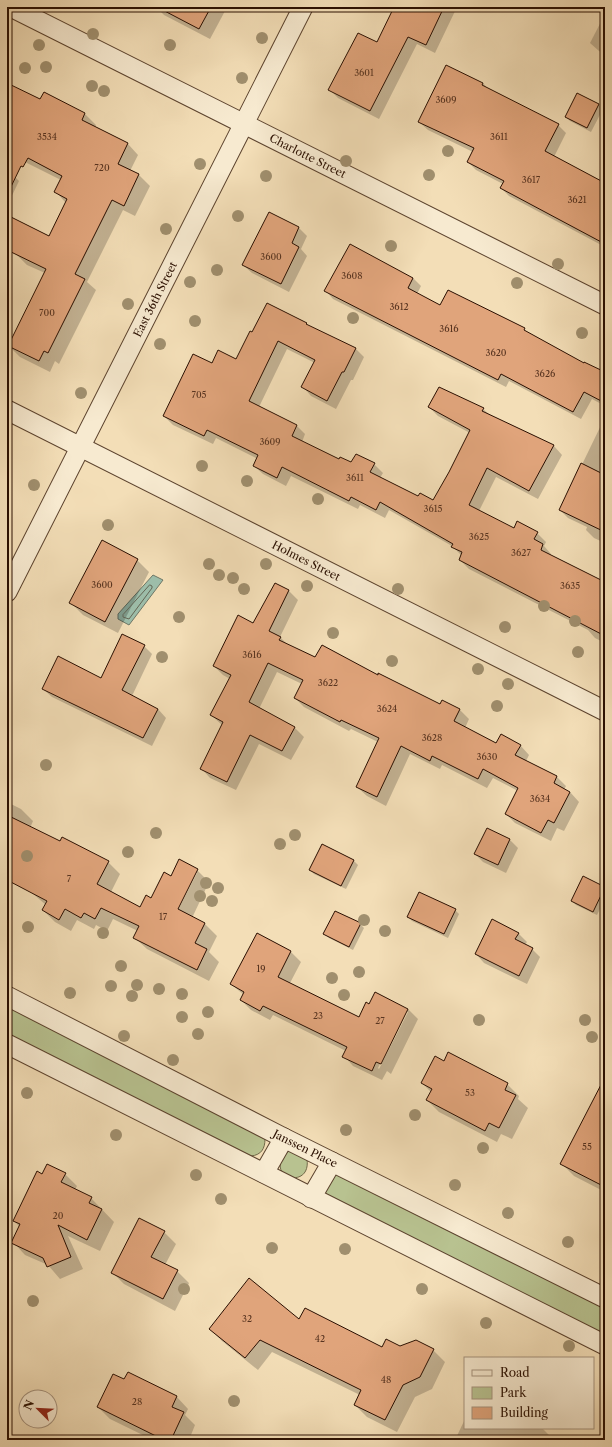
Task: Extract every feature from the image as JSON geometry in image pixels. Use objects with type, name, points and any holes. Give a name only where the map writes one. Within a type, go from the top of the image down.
[{"type":"street","name":"Charlotte Street","points":[[11,7],[605,304]]},
{"type":"street","name":"East 36th Street","points":[[7,592],[303,7]]},
{"type":"street","name":"Holmes Street","points":[[7,410],[605,711]]},
{"type":"street","name":"Janssen Place","points":[[7,996],[284,1138],[605,1298]]},
{"type":"street","points":[[7,1044],[605,1345]]},
{"type":"street","points":[[264,1173],[284,1138]]},
{"type":"street","points":[[311,1198],[332,1162]]},
{"type":"green space","points":[[7,1004],[265,1139],[262,1151],[251,1156],[7,1035]]},
{"type":"green space","points":[[292,1150],[307,1159],[307,1168],[304,1174],[293,1178],[283,1173],[280,1168],[284,1155]]},
{"type":"green space","points":[[337,1173],[605,1304],[605,1336],[328,1196],[325,1192],[327,1180]]},
{"type":"water","points":[[153,575],[163,580],[129,625],[118,619],[118,614]]},
{"type":"building","points":[[157,7],[211,7],[199,29]]},
{"type":"building","points":[[394,7],[444,7],[426,45],[408,37],[370,111],[328,90],[358,33],[377,42]]},
{"type":"building","points":[[446,65],[559,124],[545,151],[605,183],[605,244],[500,188],[504,181],[467,162],[474,148],[418,122]]},
{"type":"building","points":[[7,83],[40,99],[44,92],[85,113],[82,120],[128,143],[118,164],[139,174],[124,206],[112,200],[75,274],[85,279],[48,353],[44,351],[39,361],[8,346],[46,269],[7,250],[7,215],[49,236],[67,199],[54,192],[62,176],[28,158],[23,167],[21,166],[7,195]]},
{"type":"building","points":[[577,93],[599,104],[587,128],[565,117]]},
{"type":"building","points":[[269,212],[299,227],[292,243],[299,247],[281,284],[242,265]]},
{"type":"building","points":[[350,244],[413,278],[408,288],[440,305],[448,290],[525,328],[524,330],[584,363],[605,372],[605,403],[584,392],[573,412],[501,374],[498,380],[324,291]]},
{"type":"building","points":[[267,303],[356,348],[327,401],[301,387],[315,360],[278,341],[249,401],[297,425],[292,436],[339,459],[340,457],[351,462],[356,454],[375,463],[370,472],[418,496],[420,493],[433,500],[470,430],[428,407],[439,387],[484,408],[482,411],[554,445],[529,491],[487,468],[469,505],[514,528],[517,521],[538,532],[534,539],[543,544],[541,550],[605,582],[605,636],[459,560],[462,552],[451,547],[453,544],[380,502],[376,510],[351,497],[349,501],[282,467],[277,478],[253,466],[258,455],[207,430],[204,436],[163,416],[193,354],[212,363],[218,350],[236,359],[250,331],[252,332]]},
{"type":"building","points":[[581,463],[605,475],[605,532],[559,510]]},
{"type":"building","points":[[102,540],[138,559],[105,622],[69,603]]},
{"type":"building","points":[[275,583],[289,590],[269,631],[281,637],[279,640],[315,657],[322,645],[378,675],[378,673],[440,704],[442,700],[460,709],[454,721],[496,743],[501,734],[521,745],[515,755],[557,776],[554,783],[570,792],[554,823],[548,820],[541,833],[505,814],[518,788],[483,769],[478,779],[432,756],[430,761],[401,746],[377,797],[356,787],[379,738],[341,720],[340,722],[294,698],[303,680],[268,663],[249,702],[295,727],[282,751],[250,735],[227,782],[200,769],[223,722],[210,715],[231,675],[213,666],[238,615],[253,623]]},
{"type":"building","points":[[122,634],[145,645],[122,690],[158,709],[143,738],[42,689],[58,656],[101,678]]},
{"type":"building","points":[[7,815],[60,841],[62,837],[109,861],[97,884],[140,907],[146,895],[151,898],[164,872],[171,876],[179,859],[198,869],[178,909],[205,923],[195,943],[207,949],[197,970],[133,938],[139,926],[101,908],[95,919],[84,913],[81,918],[65,909],[59,920],[42,910],[47,901],[7,880]]},
{"type":"building","points":[[487,828],[510,839],[498,865],[474,854]]},
{"type":"building","points":[[322,844],[354,860],[341,886],[309,870]]},
{"type":"building","points":[[583,876],[605,887],[593,912],[571,901]]},
{"type":"building","points":[[419,892],[456,909],[444,934],[407,917]]},
{"type":"building","points":[[335,911],[361,923],[349,947],[323,934]]},
{"type":"building","points":[[492,919],[519,933],[515,939],[533,948],[519,976],[475,954]]},
{"type":"building","points":[[257,933],[291,951],[278,977],[359,1017],[366,1002],[369,1004],[375,992],[408,1009],[381,1064],[376,1062],[372,1071],[342,1057],[347,1047],[263,1006],[260,1011],[240,1000],[244,992],[230,984]]},
{"type":"building","points":[[448,1052],[508,1083],[505,1090],[516,1095],[499,1128],[489,1123],[485,1131],[426,1100],[432,1089],[421,1083],[435,1056],[444,1061]]},
{"type":"building","points":[[605,1077],[605,1187],[560,1164]]},
{"type":"building","points":[[47,1164],[66,1173],[61,1182],[92,1197],[89,1203],[102,1209],[87,1240],[58,1225],[71,1257],[47,1267],[43,1258],[11,1243],[20,1224],[13,1221],[37,1171],[42,1174]]},
{"type":"building","points":[[139,1218],[165,1231],[151,1257],[178,1270],[163,1299],[111,1273]]},
{"type":"building","points":[[249,1278],[299,1319],[305,1308],[382,1347],[386,1339],[400,1346],[416,1340],[434,1349],[420,1377],[403,1385],[385,1420],[354,1405],[361,1390],[260,1340],[245,1358],[209,1329]]},
{"type":"building","points":[[128,1372],[177,1396],[172,1407],[184,1412],[171,1440],[164,1440],[97,1407],[113,1374],[124,1379]]}]
